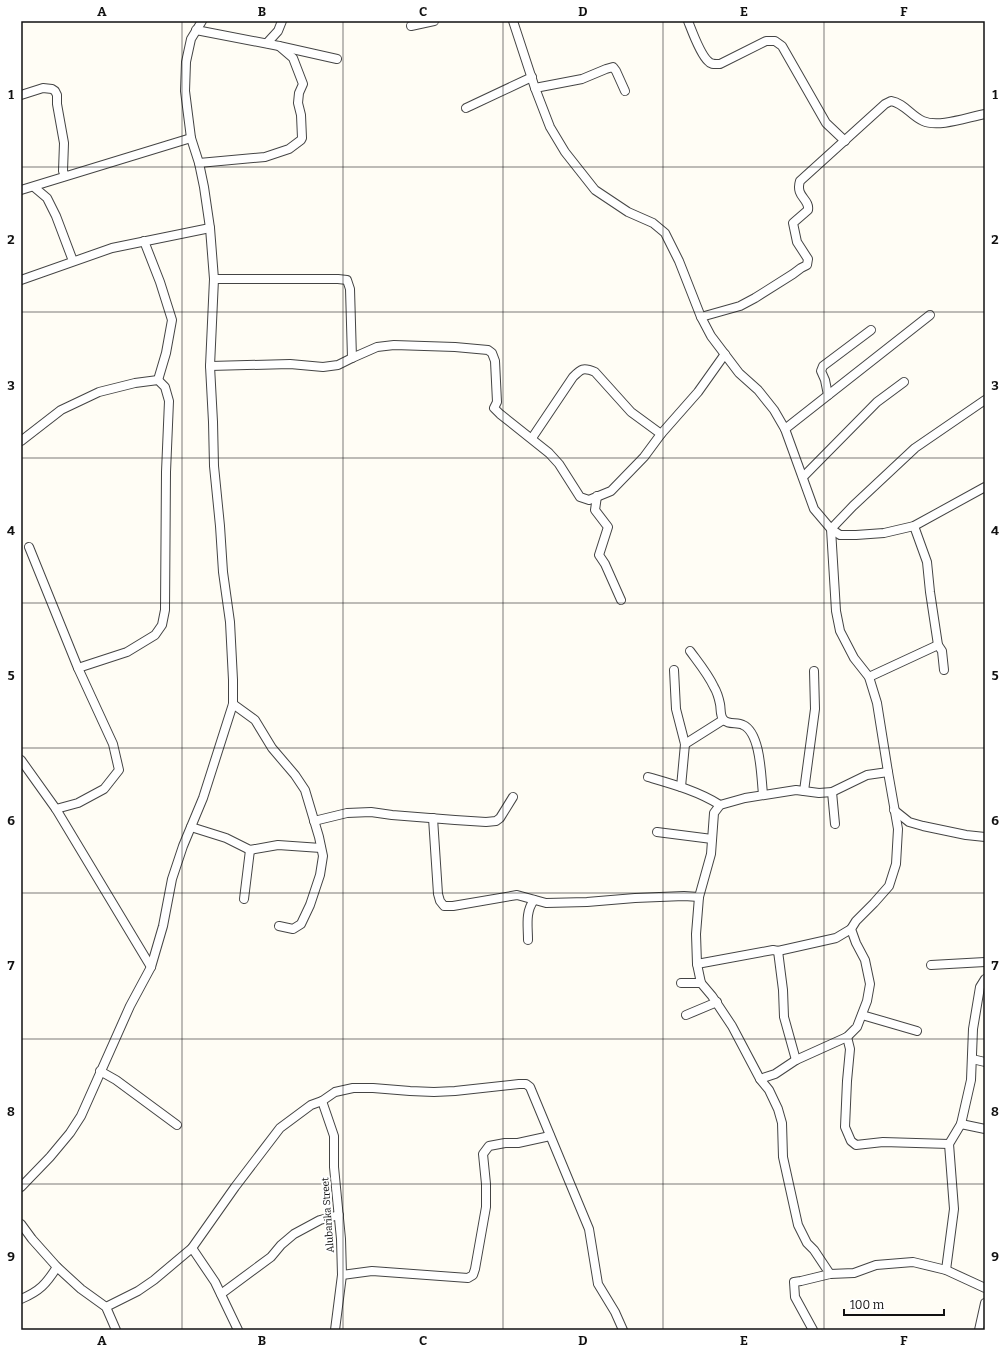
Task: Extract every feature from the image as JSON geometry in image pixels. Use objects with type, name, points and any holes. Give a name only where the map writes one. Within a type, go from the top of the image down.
[{"type":"street","points":[[21,1187],[50,1157],[70,1133],[81,1116],[130,1006],[151,967],[163,926],[172,879],[203,798],[233,704],[230,622],[223,572],[214,466],[210,366],[214,280],[210,228],[199,163],[191,138],[185,91],[186,62],[192,39],[202,21]]},
{"type":"street","points":[[267,43],[278,31],[282,21]]},
{"type":"street","points":[[411,26],[434,21]]},
{"type":"street","points":[[514,21],[535,88],[550,127],[565,152],[594,190],[628,212],[653,223],[665,233],[679,261],[701,316],[711,336],[739,373],[758,390],[774,410],[785,429],[814,509],[832,529],[840,535],[856,535],[884,533],[914,526],[985,489]]},
{"type":"street","points":[[688,21],[701,50],[708,61],[712,64],[720,64],[766,41],[775,41],[782,46],[826,123],[845,141]]},
{"type":"street","points":[[196,30],[267,43],[337,59]]},
{"type":"street","points":[[199,163],[265,157],[289,149],[302,140],[301,115],[298,103],[299,93],[303,84],[293,58],[279,46]]},
{"type":"street","points":[[535,88],[582,79],[613,67],[625,91]]},
{"type":"street","points":[[466,108],[532,78]]},
{"type":"street","points":[[21,95],[43,88],[52,89],[55,91],[57,95],[57,104],[64,143],[63,171],[65,176]]},
{"type":"street","points":[[701,316],[740,306],[807,265],[808,259],[797,242],[793,223],[808,210],[809,207],[800,193],[798,186],[800,181],[874,114],[891,101],[898,102],[922,120],[933,123],[948,122],[985,114]]},
{"type":"street","points":[[21,190],[191,138]]},
{"type":"street","points":[[47,198],[49,181]]},
{"type":"street","points":[[34,187],[47,198],[56,216],[73,261]]},
{"type":"street","points":[[21,280],[112,248],[210,228]]},
{"type":"street","points":[[144,241],[160,282],[172,320],[166,353],[158,380]]},
{"type":"street","points":[[214,280],[347,280],[350,289],[352,358]]},
{"type":"street","points":[[785,429],[930,315]]},
{"type":"street","points":[[828,395],[825,380],[821,371],[824,366],[871,330]]},
{"type":"street","points":[[210,366],[290,364],[323,367],[338,366],[377,347],[394,345],[488,350],[492,353],[495,361],[496,402],[494,408],[550,453],[559,464],[580,497],[589,500],[611,491],[644,457],[661,434],[698,392],[725,354]]},
{"type":"street","points":[[532,438],[573,377],[580,370],[587,369],[595,372],[631,412],[661,434]]},
{"type":"street","points":[[21,441],[61,410],[99,392],[135,383],[158,380]]},
{"type":"street","points":[[78,668],[127,652],[155,634],[162,625],[165,610],[166,480],[169,400],[165,387],[158,380]]},
{"type":"street","points":[[803,477],[877,402],[904,382]]},
{"type":"street","points":[[697,964],[773,950],[778,951],[836,938],[851,929],[856,921],[889,886],[896,864],[898,829],[878,702],[869,677],[854,658],[840,631],[836,611],[832,529],[853,506],[915,448],[985,400]]},
{"type":"street","points":[[597,496],[595,510],[608,526],[599,555],[605,564],[621,600]]},
{"type":"street","points":[[914,526],[927,562],[938,645],[942,652],[944,670]]},
{"type":"street","points":[[29,547],[78,668],[113,744],[119,770],[104,789],[78,803],[56,809]]},
{"type":"street","points":[[869,677],[938,645]]},
{"type":"street","points":[[690,651],[708,675],[714,686],[721,705],[721,716],[723,720],[726,722],[743,724],[750,729],[754,736],[758,749],[763,794]]},
{"type":"street","points":[[674,670],[676,709],[686,744],[681,787]]},
{"type":"street","points":[[804,791],[815,709],[814,670]]},
{"type":"street","points":[[233,704],[254,720],[272,748],[305,790],[323,856],[320,875],[310,905],[301,924],[292,929],[279,926]]},
{"type":"street","points":[[686,744],[723,720]]},
{"type":"street","points":[[21,760],[56,809],[151,967]]},
{"type":"street","points":[[830,1274],[814,1250],[807,1243],[798,1225],[783,1157],[782,1123],[778,1109],[769,1090],[760,1078],[732,1026],[717,1002],[701,983],[697,964],[696,934],[699,897],[711,854],[714,813],[720,805],[763,794],[796,790],[819,793],[832,792],[867,776],[888,772]]},
{"type":"street","points":[[648,777],[681,787],[710,799],[720,805]]},
{"type":"street","points":[[832,792],[835,824]]},
{"type":"street","points":[[314,821],[347,813],[371,812],[486,822],[496,821],[500,818],[513,797]]},
{"type":"street","points":[[894,810],[909,822],[966,835],[985,837]]},
{"type":"street","points":[[433,818],[438,894],[440,901],[444,906],[453,906],[517,895],[546,904],[565,904],[628,898],[684,896],[699,897]]},
{"type":"street","points":[[191,827],[226,838],[250,850],[278,845],[321,848]]},
{"type":"street","points":[[656,832],[712,839]]},
{"type":"street","points":[[244,899],[250,850]]},
{"type":"street","points":[[528,940],[529,908],[534,900]]},
{"type":"street","points":[[760,1078],[775,1074],[796,1060],[847,1037],[857,1026],[862,1015],[870,984],[865,960],[856,943],[851,929]]},
{"type":"street","points":[[778,951],[783,990],[784,1017],[796,1060]]},
{"type":"street","points":[[931,965],[985,962]]},
{"type":"street","points":[[946,1270],[954,1209],[949,1144],[961,1124],[971,1080],[973,1029],[980,988],[985,979]]},
{"type":"street","points":[[681,983],[701,983]]},
{"type":"street","points":[[686,1015],[717,1002]]},
{"type":"street","points":[[862,1015],[917,1031]]},
{"type":"street","points":[[847,1037],[850,1049],[845,1127],[851,1141],[856,1145],[883,1142],[949,1144]]},
{"type":"street","points":[[972,1059],[985,1062]]},
{"type":"street","points":[[100,1071],[116,1080],[177,1125]]},
{"type":"street","points":[[106,1307],[138,1291],[154,1280],[192,1248],[280,1128],[311,1105],[335,1092],[353,1088],[373,1088],[410,1092],[434,1092],[526,1084],[530,1087],[589,1229],[598,1284],[615,1312],[623,1330]]},
{"type":"street","name":"Alubarika Street","points":[[322,1100],[334,1136],[334,1167],[339,1215],[342,1275],[335,1330]]},
{"type":"street","points":[[961,1124],[985,1130]]},
{"type":"street","points":[[342,1275],[372,1272],[468,1278],[472,1275],[475,1269],[486,1207],[486,1184],[483,1154],[489,1146],[505,1143],[518,1143],[550,1136]]},
{"type":"street","points":[[221,1294],[271,1257],[281,1245],[294,1234],[320,1220],[339,1215]]},
{"type":"street","points":[[21,1224],[57,1267],[82,1289],[106,1307],[116,1330]]},
{"type":"street","points":[[192,1248],[215,1282],[238,1330]]},
{"type":"street","points":[[813,1330],[795,1297],[794,1282],[830,1274],[854,1273],[876,1266],[913,1262],[946,1270],[985,1288]]},
{"type":"street","points":[[21,1299],[46,1284],[57,1267]]},
{"type":"street","points":[[979,1330],[985,1303]]}]
